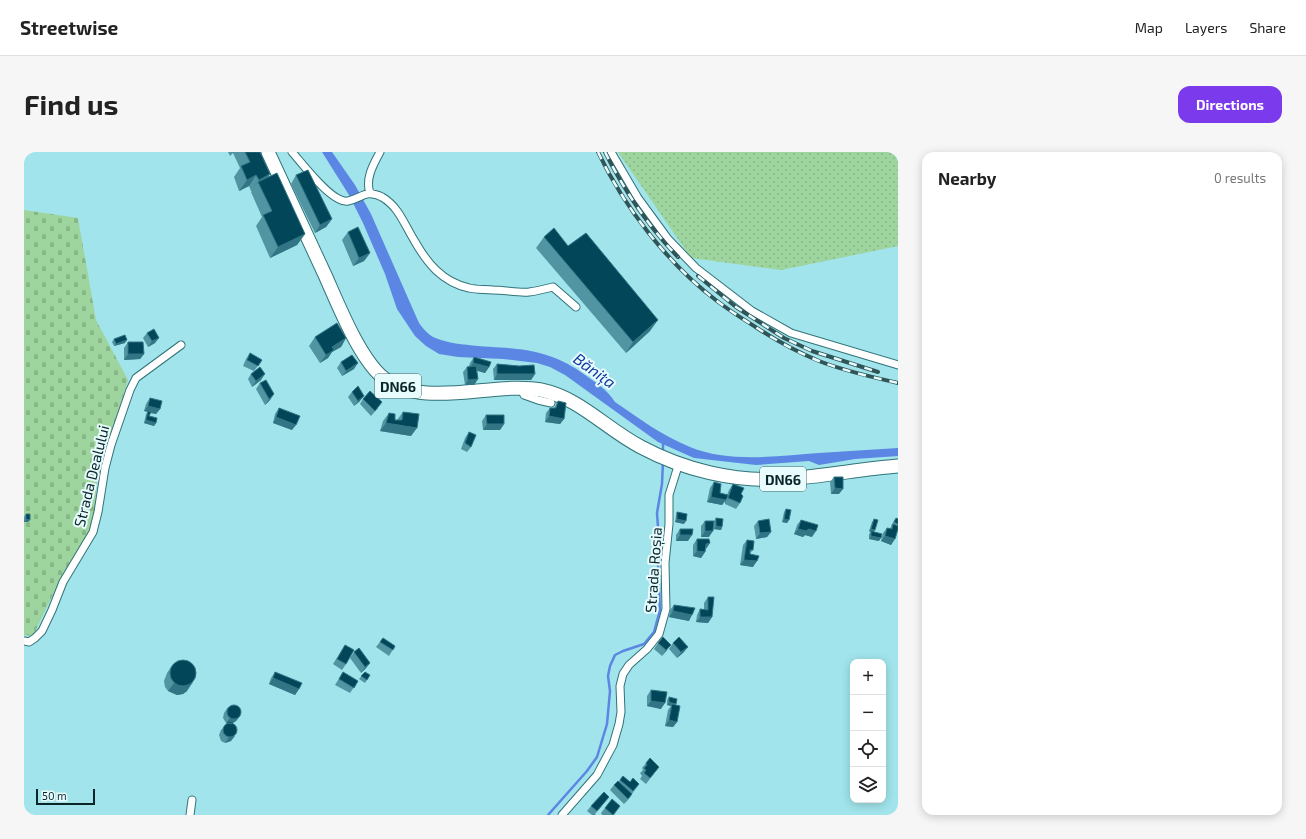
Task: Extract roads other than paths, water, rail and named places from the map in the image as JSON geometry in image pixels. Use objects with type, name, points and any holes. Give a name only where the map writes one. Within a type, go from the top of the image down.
[{"type":"highway","name":"DN66","points":[[268,152],[341,312],[359,346],[379,374],[398,386],[428,393],[454,393],[504,388],[521,388],[552,393],[568,399],[585,409],[632,442],[652,452],[674,462],[720,475],[763,480],[810,477],[898,466]]},
{"type":"street","points":[[292,152],[329,193],[341,201],[347,201],[368,193],[382,197],[394,207],[401,215],[424,258],[443,278],[457,285],[470,288],[529,292],[553,287],[576,307]]},
{"type":"street","points":[[368,193],[367,185],[369,176],[380,152]]},
{"type":"street","points":[[611,152],[638,198],[668,239],[696,268],[752,311],[791,333],[898,365]]},
{"type":"street","name":"Strada Dealului","points":[[24,641],[29,642],[42,631],[63,582],[92,532],[98,512],[100,493],[111,445],[130,390],[136,378],[181,345]]},
{"type":"street","points":[[521,388],[524,395],[529,398],[551,403]]},
{"type":"street","name":"Strada Roșia","points":[[562,815],[597,775],[613,745],[621,712],[620,686],[623,674],[629,665],[647,649],[659,634],[666,609],[665,563],[669,524],[669,495],[674,462]]},
{"type":"street","points":[[190,815],[192,800]]},
{"type":"water","points":[[322,152],[332,152],[355,185],[371,214],[419,323],[430,335],[438,339],[459,344],[527,350],[563,361],[599,385],[615,402],[651,426],[679,442],[705,452],[737,457],[771,457],[898,448],[898,456],[855,459],[819,465],[809,461],[756,465],[694,458],[658,442],[565,375],[550,367],[537,363],[503,359],[458,357],[439,354],[426,346],[415,336],[397,309],[385,274],[363,223],[349,195]]},
{"type":"waterway","points":[[663,441],[663,452]]},
{"type":"waterway","points":[[548,815],[587,771],[597,757],[607,724],[610,691],[608,676],[610,666],[615,655],[644,644],[654,632],[660,610],[657,513],[662,484],[663,461]]},
{"type":"railway","points":[[598,152],[634,214],[649,233],[681,270],[717,301],[772,337],[811,358],[848,371],[898,383]]},
{"type":"railway","points":[[605,152],[637,207],[678,257]]},
{"type":"railway","points":[[698,276],[736,307],[784,338],[812,351],[878,372]]},
{"type":"water label","name":"Bănița","points":[[595,370]]}]
